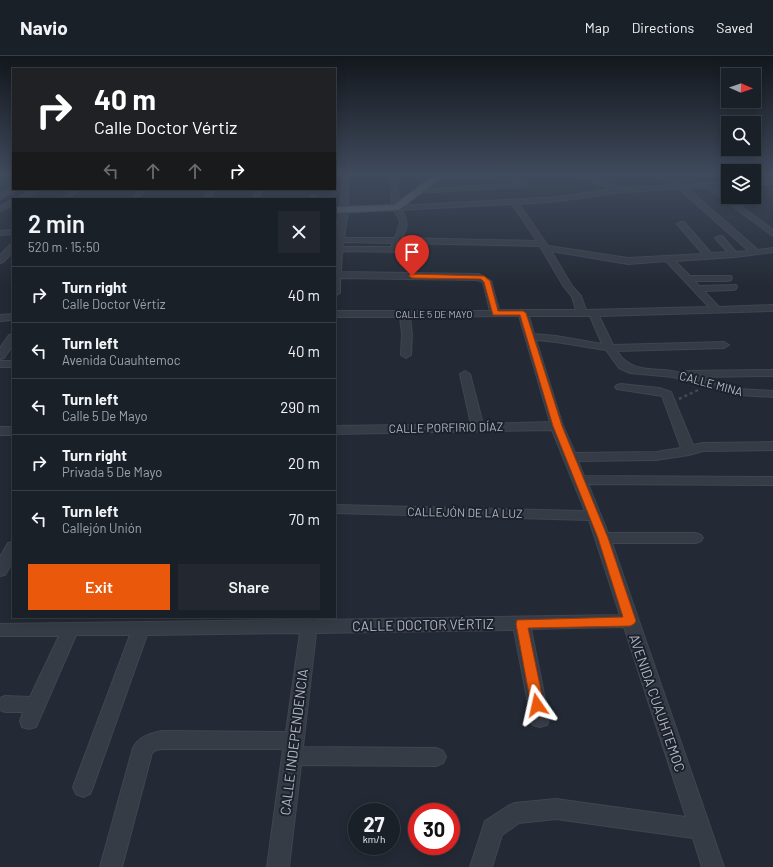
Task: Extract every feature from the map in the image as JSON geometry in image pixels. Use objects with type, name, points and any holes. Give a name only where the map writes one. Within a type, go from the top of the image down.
[{"type":"street","points":[[336,271],[339,212]]},
{"type":"street","points":[[394,250],[396,241],[402,231],[404,223],[404,218],[399,212]]},
{"type":"street","points":[[521,212],[544,246],[568,287],[576,296],[582,313]]},
{"type":"street","points":[[709,212],[756,253]]},
{"type":"street","points":[[744,212],[773,234]]},
{"type":"street","points":[[681,224],[709,256]]},
{"type":"street","points":[[0,232],[12,232]]},
{"type":"street","points":[[719,238],[735,255]]},
{"type":"street","points":[[337,240],[496,242],[544,246],[678,270]]},
{"type":"street","points":[[0,260],[12,248]]},
{"type":"street","points":[[338,249],[414,250]]},
{"type":"street","points":[[628,261],[735,255],[773,250]]},
{"type":"street","points":[[669,259],[716,309]]},
{"type":"street","points":[[336,271],[383,267]]},
{"type":"street","points":[[336,271],[473,276],[482,278],[486,281],[495,313]]},
{"type":"street","points":[[687,279],[728,278]]},
{"type":"street","points":[[696,289],[733,287]]},
{"type":"street","name":"CALLE 5 DE MAYO","points":[[336,314],[593,313],[773,308]]},
{"type":"street","name":"AVENIDA CUAUHTEMOC","points":[[523,313],[557,426],[603,538],[713,867]]},
{"type":"street","points":[[593,313],[610,348]]},
{"type":"street","points":[[405,314],[407,334],[406,355]]},
{"type":"street","points":[[0,318],[12,318]]},
{"type":"street","points":[[531,337],[556,339],[610,348],[724,345]]},
{"type":"street","points":[[0,356],[12,338]]},
{"type":"street","name":"CALLE MINA","points":[[610,348],[622,366],[634,370],[673,374],[773,373]]},
{"type":"street","points":[[0,364],[12,364]]},
{"type":"street","points":[[464,374],[478,427]]},
{"type":"street","name":"CALLE MINA","points":[[673,374],[733,391],[752,394],[773,394]]},
{"type":"street","points":[[621,388],[664,392],[669,396],[688,450]]},
{"type":"street","name":"CALLE PORFIRIO DÍAZ","points":[[336,430],[557,426]]},
{"type":"street","points":[[0,431],[12,431]]},
{"type":"street","points":[[571,457],[656,456],[710,446],[773,446]]},
{"type":"street","points":[[580,480],[773,481]]},
{"type":"street","name":"CALLEJÓN DE LA LUZ","points":[[336,510],[594,516]]},
{"type":"street","points":[[603,538],[696,538]]},
{"type":"street","points":[[0,571],[12,549]]},
{"type":"street","name":"CALLE DOCTOR VÉRTIZ","points":[[0,630],[141,628],[175,622],[521,624],[630,621]]},
{"type":"street","name":"CALLE INDEPENDENCIA","points":[[278,867],[309,622]]},
{"type":"street","points":[[521,624],[540,719]]},
{"type":"street","points":[[82,787],[141,628]]},
{"type":"street","points":[[5,704],[33,713],[70,629]]},
{"type":"street","points":[[111,867],[143,748],[150,742],[162,740],[436,757]]},
{"type":"street","points":[[481,867],[493,828],[515,813],[556,809],[700,830]]},
{"type":"path","points":[[672,404],[688,394],[696,392],[704,382]]},
{"type":"route","points":[[412,276],[473,276],[485,279],[495,313],[523,313],[557,426],[603,538],[630,621],[521,624],[537,705]]}]
